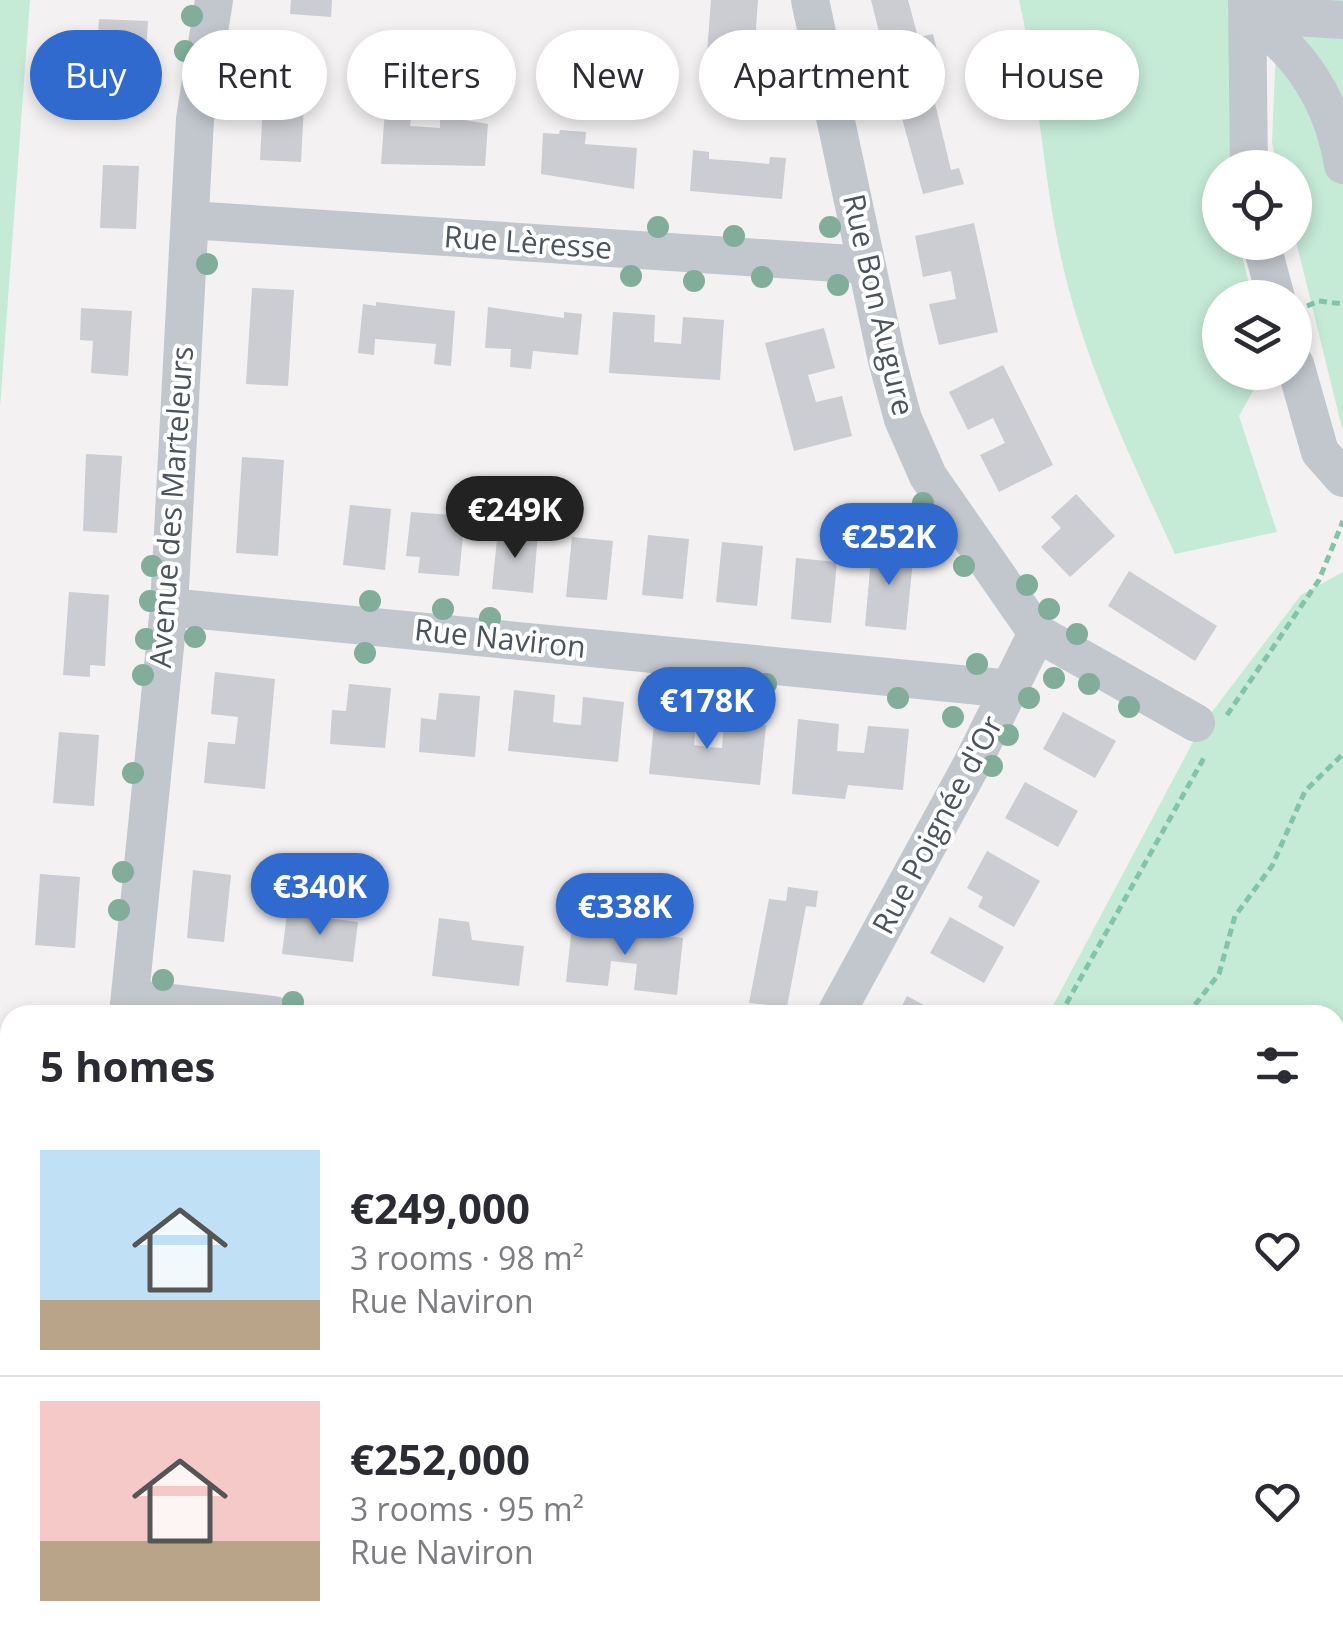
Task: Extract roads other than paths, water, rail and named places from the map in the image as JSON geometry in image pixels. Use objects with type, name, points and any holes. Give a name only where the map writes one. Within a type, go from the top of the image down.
[{"type":"street","name":"Avenue des Marteleurs","points":[[129,1005],[169,607],[195,119],[214,0]]},
{"type":"street","name":"Rue Bon Augure","points":[[810,0],[896,394],[928,476],[967,539],[1037,633],[1209,732]]},
{"type":"street","points":[[1247,7],[1343,20]]},
{"type":"street","points":[[1247,7],[1288,44],[1336,123],[1343,165]]},
{"type":"street","points":[[1247,7],[1247,150]]},
{"type":"street","name":"Rue Lèresse","points":[[190,220],[866,265]]},
{"type":"street","points":[[1302,390],[1320,452],[1343,478]]},
{"type":"street","name":"Rue Naviron","points":[[169,607],[1011,689]]},
{"type":"street","name":"Rue Poignée d'Or","points":[[840,1005],[1011,689],[1037,633]]}]
